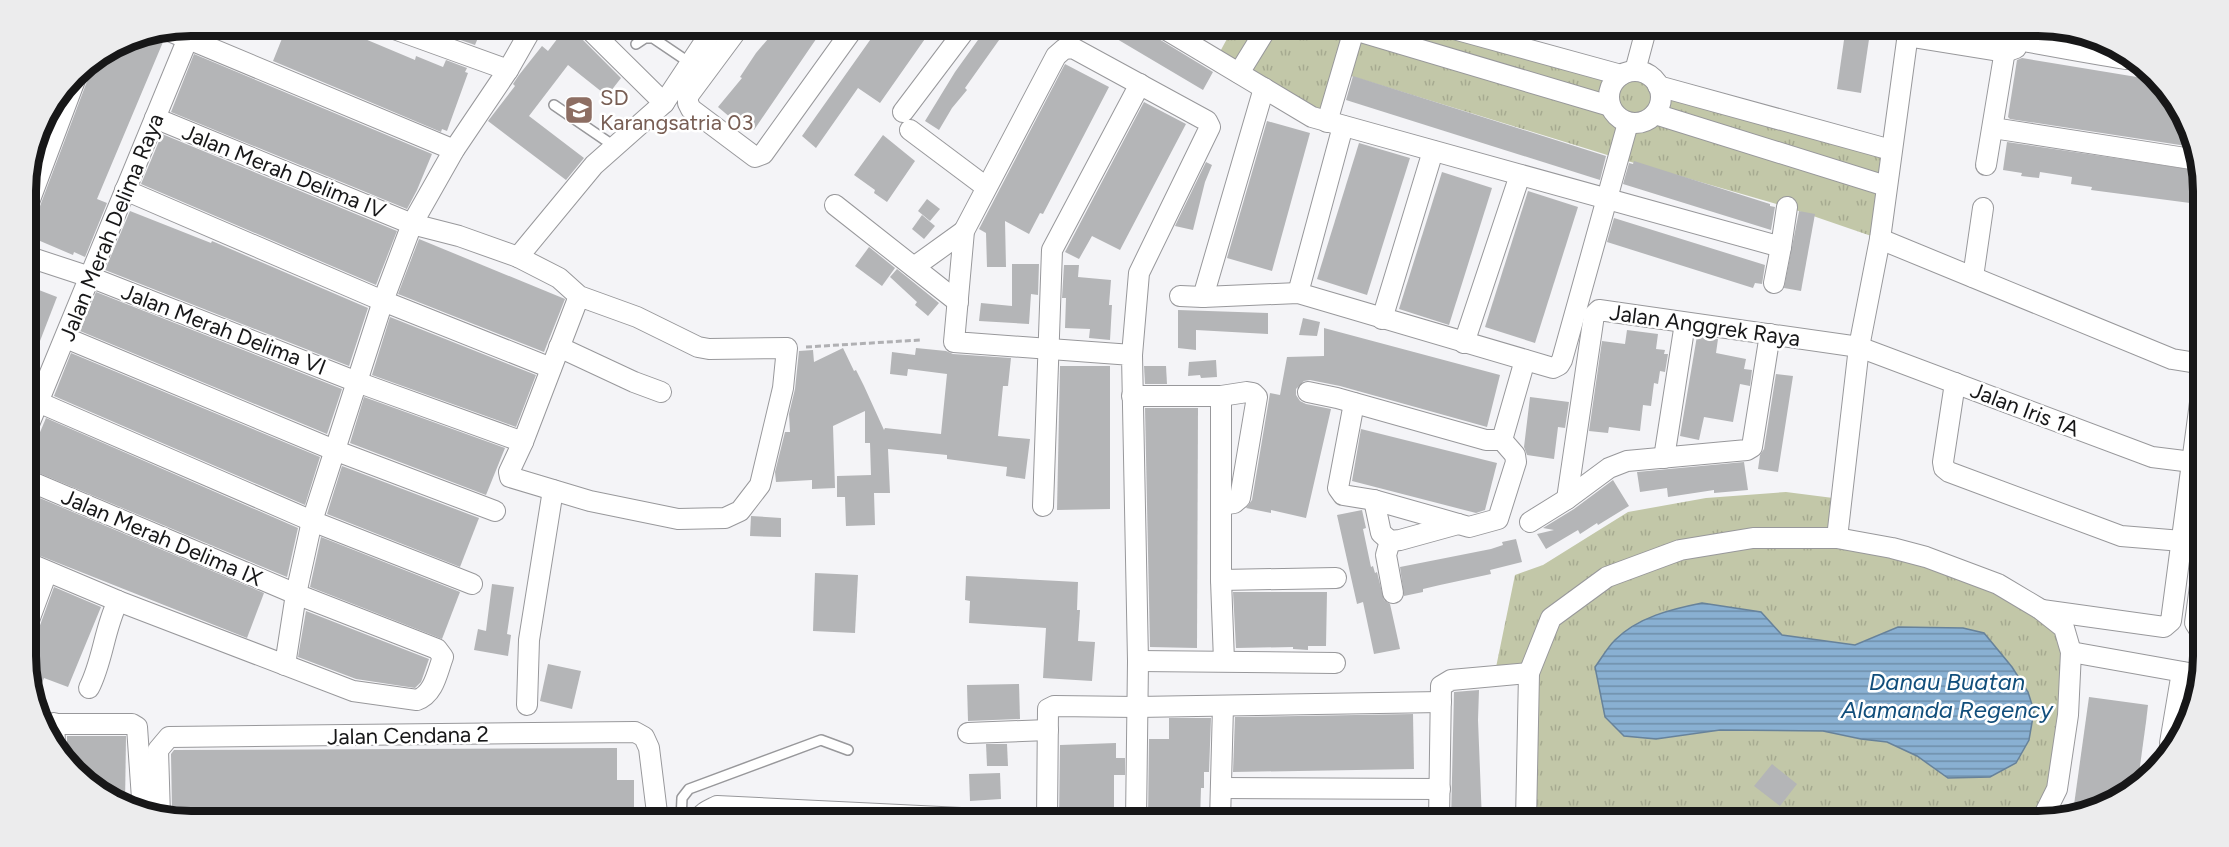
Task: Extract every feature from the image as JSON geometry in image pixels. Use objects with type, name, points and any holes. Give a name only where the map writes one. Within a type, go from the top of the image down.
[{"type":"street","name":"Jalan Merah Delima Raya","points":[[36,407],[189,36]]},
{"type":"street","points":[[197,36],[454,150]]},
{"type":"street","points":[[414,36],[508,70]]},
{"type":"street","points":[[36,567],[285,665],[296,594],[312,521],[383,302],[412,224],[454,150],[508,70],[527,36]]},
{"type":"street","points":[[596,36],[664,103]]},
{"type":"street","points":[[518,257],[594,165],[664,103],[708,36]]},
{"type":"street","points":[[733,36],[688,96],[688,103],[691,109],[755,157],[763,154],[848,36]]},
{"type":"street","points":[[961,36],[906,121],[986,187]]},
{"type":"street","points":[[1177,36],[1312,117],[1781,247]]},
{"type":"street","points":[[1239,73],[1263,36]]},
{"type":"street","points":[[1298,293],[1335,124],[1349,36]]},
{"type":"street","points":[[1377,36],[1610,106]]},
{"type":"street","points":[[1482,36],[1628,73],[1649,75],[1658,86],[1661,101],[1655,114],[1642,122],[1628,123],[1618,118],[1610,106],[1609,97],[1612,84],[1628,73],[1643,36]]},
{"type":"street","points":[[1837,538],[1859,347],[1880,239],[1907,36]]},
{"type":"street","points":[[1979,36],[2008,38],[2030,44],[2117,58]]},
{"type":"street","points":[[1986,165],[2008,38]]},
{"type":"street","points":[[1132,355],[954,342],[964,231],[1056,56],[1064,49],[1073,48],[1140,84],[1207,121],[1210,128],[1140,268],[1132,355],[1138,661],[1137,811]]},
{"type":"street","points":[[1043,506],[1047,349],[1054,246],[1140,84]]},
{"type":"street","points":[[1658,86],[1891,150]]},
{"type":"street","points":[[1203,297],[1264,88]]},
{"type":"street","points":[[36,183],[69,96]]},
{"type":"street","points":[[1655,114],[1886,186]]},
{"type":"street","name":"Jalan Merah Delima IV","points":[[155,118],[412,224],[459,236],[518,257],[559,278],[579,296]]},
{"type":"street","points":[[1180,296],[1298,293],[1554,368],[1559,366],[1628,123]]},
{"type":"street","points":[[1993,128],[2190,159]]},
{"type":"street","points":[[1382,319],[1433,151]]},
{"type":"street","points":[[1464,343],[1520,175]]},
{"type":"street","points":[[125,190],[383,302],[551,368]]},
{"type":"street","points":[[835,205],[958,302]]},
{"type":"street","points":[[1774,284],[1787,207]]},
{"type":"street","points":[[1972,277],[1983,208]]},
{"type":"street","points":[[914,267],[964,231]]},
{"type":"street","points":[[1880,239],[2172,359],[2193,362]]},
{"type":"street","name":"Jalan Merah Delima VI","points":[[36,259],[90,277],[357,382],[523,442]]},
{"type":"street","points":[[579,296],[637,317],[698,347],[709,349],[787,348],[783,388],[760,486],[740,511],[725,518],[678,519],[590,501],[510,477],[509,472],[523,442],[579,296]]},
{"type":"street","name":"Jalan Anggrek Raya","points":[[1567,499],[1594,315],[1599,310],[1859,347]]},
{"type":"street","points":[[1664,458],[1685,323]]},
{"type":"street","points":[[1530,522],[1567,499],[1609,468],[1627,461],[1747,450],[1752,447],[1770,334]]},
{"type":"street","points":[[66,338],[334,450],[495,512]]},
{"type":"street","points":[[559,347],[661,392]]},
{"type":"street","name":"Jalan Iris 1A","points":[[1859,347],[2152,458],[2192,462]]},
{"type":"street","points":[[1502,440],[1525,360]]},
{"type":"street","points":[[1955,383],[1943,462],[1944,468],[1949,472],[2121,536],[2182,541]]},
{"type":"street","points":[[1132,396],[1221,396],[1247,392],[1257,397],[1240,498],[1234,503],[1221,505]]},
{"type":"street","points":[[1308,392],[1354,403],[1486,440],[1502,440],[1515,455],[1516,462],[1498,519],[1469,527],[1374,500],[1344,495],[1338,488],[1354,403]]},
{"type":"street","points":[[1221,396],[1221,580],[1224,661]]},
{"type":"street","points":[[38,402],[312,521],[472,584]]},
{"type":"street","points":[[2040,609],[2164,627],[2172,621],[2193,455]]},
{"type":"street","name":"Jalan Merah Delima IX","points":[[36,484],[296,594],[437,649],[443,657],[430,692],[417,700],[353,691],[285,665]]},
{"type":"street","points":[[526,705],[530,628],[553,490]]},
{"type":"street","points":[[1374,500],[1381,533],[1390,541],[1458,524]]},
{"type":"street","points":[[1526,811],[1529,674],[1551,618],[1607,577],[1680,550],[1753,538],[1837,538],[1926,557],[1998,585],[2040,609],[2064,628],[2071,652],[2068,715],[2057,789],[2057,810]]},
{"type":"street","points":[[1390,541],[1386,555],[1392,592]]},
{"type":"street","points":[[36,602],[47,572]]},
{"type":"street","points":[[1221,580],[1336,578]]},
{"type":"street","points":[[89,688],[95,677],[108,626],[118,601]]},
{"type":"street","points":[[2071,652],[2191,673],[2174,730]]},
{"type":"street","points":[[1138,661],[1335,663]]},
{"type":"street","points":[[1439,811],[1441,686],[1446,682],[1529,674]]},
{"type":"street","points":[[1047,811],[1048,709],[1054,706],[1137,707],[1441,702]]},
{"type":"street","points":[[1220,811],[1223,706]]},
{"type":"street","points":[[55,730],[132,724],[137,727],[142,803]]},
{"type":"street","points":[[968,733],[1048,730]]},
{"type":"street","name":"Jalan Cendana 2","points":[[160,808],[158,750],[169,737],[635,732],[644,737],[649,748],[657,811]]},
{"type":"street","points":[[1221,788],[1440,789]]},
{"type":"street","points":[[2046,811],[2057,789]]},
{"type":"street","points":[[706,811],[717,806],[819,811]]},
{"type":"lane","points":[[636,44],[653,38],[690,63]]},
{"type":"lane","points":[[554,105],[614,146]]},
{"type":"lane","points":[[681,811],[682,798],[689,789],[821,740],[848,750]]},
{"type":"path","points":[[787,348],[920,340]]},
{"type":"green space","points":[[1229,36],[1486,36],[1635,71],[1649,75],[1658,86],[1891,150],[1880,239],[1787,207],[1617,158],[1341,73],[1327,122],[1216,59]]},
{"type":"green space","points":[[1786,492],[1841,499],[1837,538],[1939,562],[2064,628],[2057,810],[1526,811],[1529,674],[1494,677],[1515,575],[1543,565],[1628,512],[1706,498]],"holes":[[[1702,603],[1761,612],[1782,635],[1855,645],[1898,627],[1928,629],[1948,778],[1917,756],[1887,742],[1823,731],[1719,730],[1656,739],[1595,667],[1616,640],[1641,622]]]},
{"type":"water","name":"Danau Buatan Alamanda Regency","points":[[1702,603],[1761,612],[1782,635],[1855,645],[1898,627],[1963,628],[1984,633],[2012,667],[2028,692],[2034,711],[2029,740],[2016,763],[1990,777],[1948,778],[1917,756],[1887,742],[1823,731],[1720,730],[1656,739],[1624,736],[1605,717],[1595,667],[1615,640],[1634,625],[1667,611]]},
{"type":"building","points":[[283,36],[358,36],[415,60],[416,56],[443,67],[446,60],[467,68],[465,72],[468,73],[447,131],[442,129],[441,132],[273,61]]},
{"type":"building","points":[[449,36],[479,36],[475,45]]},
{"type":"building","points":[[559,36],[579,36],[621,78],[607,96],[568,65],[529,116],[584,158],[566,180],[488,121],[542,46],[548,51]]},
{"type":"building","points":[[770,36],[818,36],[754,130],[734,114],[731,118],[718,107],[742,78],[740,77]]},
{"type":"building","points":[[873,36],[927,36],[880,103],[858,88],[816,148],[802,136]]},
{"type":"building","points":[[981,36],[1002,36],[939,130],[925,121],[955,72]]},
{"type":"building","points":[[1112,36],[1154,36],[1213,72],[1203,90]]},
{"type":"building","points":[[1845,36],[1870,36],[1861,93],[1837,89]]},
{"type":"building","points":[[158,40],[163,42],[97,199],[107,203],[85,257],[74,252],[73,255],[36,239],[36,216],[89,76],[105,62],[122,52]]},
{"type":"building","points":[[194,54],[432,154],[407,209],[171,112]]},
{"type":"building","points":[[2022,58],[2145,78],[2172,114],[2186,146],[2010,119],[2008,117],[2017,60]]},
{"type":"building","points":[[1065,64],[1109,87],[1043,214],[1040,213],[1029,234],[1005,221],[1006,267],[987,267],[986,233],[979,229]]},
{"type":"building","points":[[1353,76],[1606,156],[1600,180],[1346,100]]},
{"type":"building","points":[[1144,102],[1186,124],[1120,250],[1092,236],[1079,259],[1065,252]]},
{"type":"building","points":[[1267,121],[1310,133],[1272,271],[1227,258]]},
{"type":"building","points":[[162,134],[397,231],[376,285],[141,184]]},
{"type":"building","points":[[883,135],[915,161],[887,202],[854,175]]},
{"type":"building","points":[[2007,142],[2192,169],[2193,187],[2190,203],[2091,190],[2092,187],[2071,184],[2072,177],[2040,172],[2039,178],[2021,176],[2022,173],[2003,170]]},
{"type":"building","points":[[1359,143],[1410,158],[1367,295],[1317,279]]},
{"type":"building","points":[[1634,161],[1770,204],[1775,207],[1771,230],[1623,184],[1629,163],[1633,164]]},
{"type":"building","points":[[1206,162],[1212,165],[1205,182],[1193,230],[1175,226]]},
{"type":"building","points":[[1442,172],[1492,188],[1449,325],[1399,309]]},
{"type":"building","points":[[1528,191],[1578,207],[1535,343],[1485,327]]},
{"type":"building","points":[[927,199],[940,209],[930,221],[918,211]]},
{"type":"building","points":[[130,211],[211,243],[212,241],[368,308],[349,366],[105,270]]},
{"type":"building","points":[[1799,211],[1815,214],[1801,291],[1784,288]]},
{"type":"building","points":[[922,215],[935,226],[924,239],[912,229]]},
{"type":"building","points":[[1614,218],[1765,265],[1762,284],[1755,283],[1753,288],[1607,242]]},
{"type":"building","points":[[419,239],[565,299],[544,352],[398,294]]},
{"type":"building","points":[[869,247],[895,268],[882,286],[855,266]]},
{"type":"building","points":[[1012,264],[1039,264],[1038,295],[1031,294],[1029,324],[979,321],[981,303],[1012,306]]},
{"type":"building","points":[[1064,265],[1079,265],[1078,277],[1111,280],[1110,340],[1089,338],[1090,329],[1065,328],[1066,298],[1062,298]]},
{"type":"building","points":[[897,269],[939,303],[928,316],[915,305],[917,302],[890,277]]},
{"type":"building","points":[[36,289],[57,297],[36,351]]},
{"type":"building","points":[[96,292],[342,389],[327,434],[80,331]]},
{"type":"building","points":[[1178,310],[1268,313],[1268,334],[1196,330],[1196,350],[1178,348]]},
{"type":"building","points":[[390,317],[536,375],[516,427],[372,375]]},
{"type":"building","points":[[1303,318],[1320,322],[1317,336],[1299,335]]},
{"type":"building","points":[[1324,328],[1500,375],[1487,427],[1340,386],[1310,380],[1304,381],[1296,389],[1296,395],[1300,401],[1331,409],[1306,518],[1271,510],[1271,513],[1246,508],[1252,500],[1270,393],[1280,395],[1287,357],[1324,356]]},
{"type":"building","points":[[1627,330],[1658,334],[1656,349],[1665,350],[1664,354],[1668,354],[1665,372],[1660,371],[1658,384],[1654,383],[1651,406],[1643,405],[1640,431],[1609,427],[1608,433],[1589,431],[1602,341],[1625,344]]},
{"type":"building","points":[[1697,336],[1718,339],[1716,353],[1746,359],[1744,369],[1752,370],[1750,386],[1740,384],[1733,422],[1704,417],[1699,440],[1680,436]]},
{"type":"building","points":[[843,348],[884,430],[885,428],[941,434],[947,374],[908,369],[907,376],[890,374],[892,352],[915,355],[916,348],[946,351],[953,354],[1011,358],[1008,386],[1003,386],[998,436],[1030,439],[1025,479],[1006,476],[1007,467],[947,459],[947,455],[888,449],[890,493],[874,493],[875,525],[846,526],[845,497],[837,497],[837,476],[871,475],[870,443],[865,443],[865,411],[833,426],[835,488],[812,489],[812,480],[776,482],[775,472],[785,432],[790,432],[789,414],[795,389],[799,351],[813,350],[814,362]]},
{"type":"building","points":[[71,353],[320,457],[305,505],[54,396]]},
{"type":"building","points":[[1216,360],[1217,377],[1188,376],[1189,362]]},
{"type":"building","points":[[1060,366],[1110,366],[1110,509],[1057,510]]},
{"type":"building","points":[[1144,366],[1166,366],[1167,384],[1145,384]]},
{"type":"building","points":[[1776,374],[1793,376],[1778,472],[1758,469],[1760,455],[1764,449]]},
{"type":"building","points":[[364,397],[505,448],[486,495],[350,443]]},
{"type":"building","points":[[1530,397],[1569,402],[1565,428],[1558,427],[1554,459],[1527,455],[1524,447]]},
{"type":"building","points":[[1145,408],[1198,408],[1197,648],[1150,647]]},
{"type":"building","points":[[46,418],[298,528],[287,577],[36,472],[36,442]]},
{"type":"building","points":[[1361,429],[1497,463],[1485,510],[1476,513],[1352,481]]},
{"type":"building","points":[[1744,462],[1748,490],[1714,493],[1714,490],[1668,497],[1667,488],[1640,492],[1637,472]]},
{"type":"building","points":[[342,466],[479,518],[460,567],[327,514]]},
{"type":"building","points":[[1613,480],[1629,506],[1598,525],[1597,523],[1580,534],[1578,530],[1546,549],[1537,534],[1554,530],[1543,528],[1574,509]]},
{"type":"building","points":[[36,496],[264,593],[247,638],[36,554]]},
{"type":"building","points":[[1362,510],[1366,528],[1363,529],[1371,567],[1373,566],[1375,573],[1377,572],[1384,600],[1390,604],[1400,649],[1374,654],[1363,602],[1357,604],[1337,515]]},
{"type":"building","points":[[751,516],[781,518],[781,537],[750,536]]},
{"type":"building","points":[[321,537],[460,592],[442,639],[310,587]]},
{"type":"building","points":[[1516,539],[1522,562],[1490,570],[1491,574],[1423,589],[1423,592],[1404,596],[1400,567],[1491,549],[1503,545],[1502,542]]},
{"type":"building","points":[[815,573],[858,575],[855,633],[813,631]]},
{"type":"building","points":[[966,576],[1078,582],[1077,610],[1080,610],[1078,641],[1095,642],[1092,681],[1043,678],[1046,628],[969,623],[970,601],[965,600]]},
{"type":"building","points":[[492,584],[514,587],[507,634],[511,635],[508,656],[474,650],[478,629],[486,631]]},
{"type":"building","points":[[54,587],[101,607],[68,687],[44,678],[40,689],[36,656],[36,632]]},
{"type":"building","points":[[1233,592],[1327,592],[1326,646],[1308,646],[1308,650],[1293,649],[1293,647],[1236,648]]},
{"type":"building","points":[[306,611],[429,659],[421,682],[415,688],[356,679],[298,657]]},
{"type":"building","points":[[548,664],[581,671],[572,709],[540,701]]},
{"type":"building","points":[[1019,684],[1020,719],[968,721],[967,685]]},
{"type":"building","points":[[1479,690],[1482,811],[1451,811],[1454,692]]},
{"type":"building","points":[[2089,697],[2148,705],[2139,773],[2107,795],[2074,807]]},
{"type":"building","points":[[1413,714],[1414,769],[1233,772],[1235,717]]},
{"type":"building","points":[[1169,718],[1211,718],[1209,772],[1204,772],[1200,811],[1148,811],[1149,739],[1169,739]]},
{"type":"building","points":[[67,736],[126,736],[125,796],[89,773],[67,749]]},
{"type":"building","points":[[1116,743],[1116,758],[1125,758],[1125,775],[1114,775],[1114,811],[1059,811],[1060,745]]},
{"type":"building","points":[[986,744],[1007,744],[1008,766],[987,766]]},
{"type":"building","points":[[617,748],[617,780],[634,780],[634,807],[172,809],[171,754],[174,750]]},
{"type":"building","points":[[1772,764],[1797,784],[1780,806],[1754,786]]},
{"type":"building","points":[[1000,773],[1001,799],[970,801],[969,774]]},
{"type":"place","name":"SD Karangsatria 03","points":[[579,110]]}]
